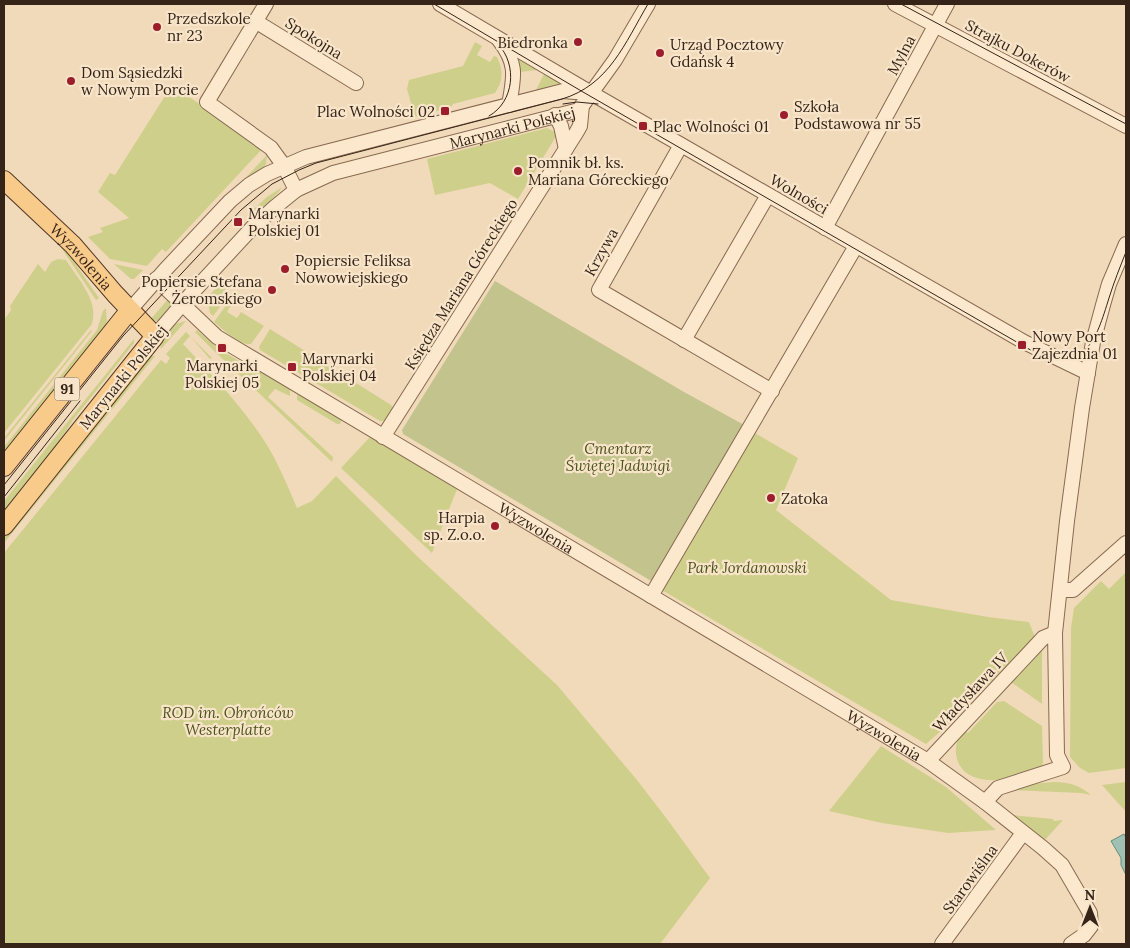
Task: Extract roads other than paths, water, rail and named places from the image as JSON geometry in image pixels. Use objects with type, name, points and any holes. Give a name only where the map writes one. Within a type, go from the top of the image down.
[{"type":"main road","name":"Wyzwolenia","points":[[4,180],[73,244],[155,336]]},
{"type":"main road","name":"Marynarki Polskiej","points":[[4,467],[130,310]]},
{"type":"main road","name":"Marynarki Polskiej","points":[[4,526],[155,336]]},
{"type":"street","points":[[266,4],[207,102],[272,148],[296,190]]},
{"type":"street","name":"Wolności","points":[[440,4],[1024,342],[1088,374]]},
{"type":"street","points":[[591,93],[616,60],[648,4]]},
{"type":"street","name":"Strajku Dokerów","points":[[895,4],[1126,126]]},
{"type":"street","name":"Mylna","points":[[826,228],[947,4]]},
{"type":"street","name":"Spokojna","points":[[255,21],[356,83]]},
{"type":"street","name":"Wolności","points":[[497,37],[513,68],[514,77],[509,105]]},
{"type":"street","name":"Marynarki Polskiej","points":[[130,310],[230,201],[249,185],[284,166],[306,157],[563,91],[591,93]]},
{"type":"street","name":"Marynarki Polskiej","points":[[155,336],[252,228],[296,190],[333,173],[579,110],[591,93]]},
{"type":"street","name":"Księdza Mariana Góreckiego","points":[[383,437],[580,126],[582,105]]},
{"type":"street","points":[[555,115],[564,135],[566,149]]},
{"type":"street","name":"Krzywa","points":[[681,145],[599,290],[772,391]]},
{"type":"street","points":[[684,340],[768,195]]},
{"type":"street","points":[[985,802],[998,788],[1063,767],[1057,755],[1055,633],[1067,521],[1093,342],[1111,279],[1126,244]]},
{"type":"street","points":[[651,596],[856,246]]},
{"type":"street","name":"Wyzwolenia","points":[[156,280],[217,337],[928,761]]},
{"type":"street","points":[[1060,590],[1073,590],[1126,543]]},
{"type":"street","name":"Władysława IV","points":[[928,761],[1043,638],[1055,633]]},
{"type":"street","points":[[928,761],[985,802],[1062,865],[1090,913],[1091,926],[1084,935],[1071,944]]},
{"type":"street","name":"Starowiślna","points":[[942,944],[1023,833]]},
{"type":"tram line","points":[[434,4],[1034,352],[1052,357],[1066,358],[1077,355],[1086,349],[1099,327],[1126,252]]},
{"type":"tram line","points":[[4,485],[123,336],[241,210],[272,184],[316,163],[562,99],[578,92],[592,84],[614,61],[648,4]]},
{"type":"tram line","points":[[901,4],[1126,124]]},
{"type":"tram line","points":[[489,116],[504,102],[510,83],[511,72],[509,62],[498,44]]},
{"type":"tram line","points":[[563,104],[577,102],[598,104]]},
{"type":"tram line","points":[[4,497],[80,401]]},
{"type":"place","name":"Przedszkole nr 23","points":[[157,27]]},
{"type":"place","name":"Biedronka","points":[[578,42]]},
{"type":"place","name":"Urząd Pocztowy Gdańsk 4","points":[[660,53]]},
{"type":"place","name":"Dom Sąsiedzki w Nowym Porcie","points":[[71,81]]},
{"type":"place","name":"Plac Wolności 02","points":[[445,111]]},
{"type":"place","name":"Szkoła Podstawowa nr 55","points":[[784,115]]},
{"type":"place","name":"Plac Wolności 01","points":[[643,126]]},
{"type":"place","name":"Pomnik bł. ks. Mariana Góreckiego","points":[[518,171]]},
{"type":"place","name":"Marynarki Polskiej 01","points":[[238,222]]},
{"type":"place","name":"Popiersie Feliksa Nowowiejskiego","points":[[285,269]]},
{"type":"place","name":"Popiersie Stefana Żeromskiego","points":[[272,290]]},
{"type":"place","name":"Nowy Port Zajezdnia 01","points":[[1022,345]]},
{"type":"place","name":"Marynarki Polskiej 05","points":[[222,348]]},
{"type":"place","name":"Marynarki Polskiej 04","points":[[292,367]]},
{"type":"place","name":"Zatoka","points":[[771,498]]},
{"type":"place","name":"Harpia sp. Z.o.o.","points":[[495,526]]},
{"type":"park label","name":"Cmentarz Świętej Jadwigi","points":[[618,456]]},
{"type":"park label","name":"Park Jordanowski","points":[[747,567]]},
{"type":"park label","name":"ROD im. Obrońców Westerplatte","points":[[228,720]]}]
